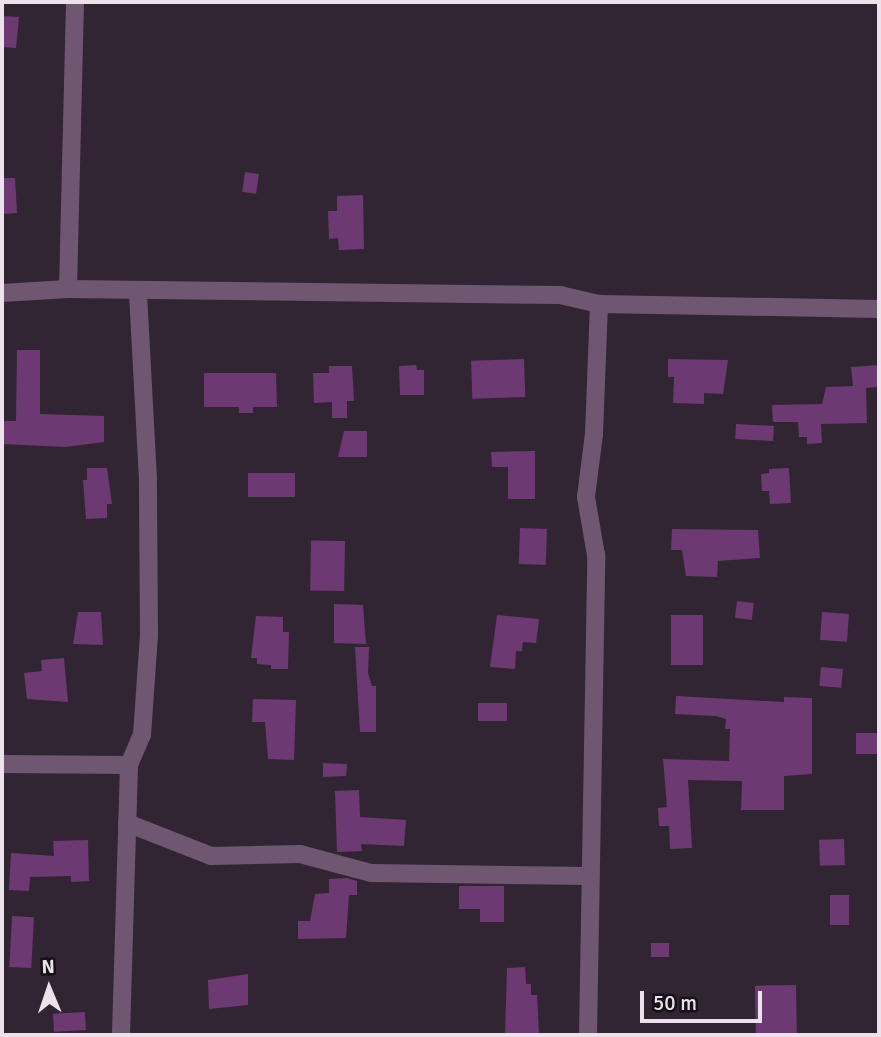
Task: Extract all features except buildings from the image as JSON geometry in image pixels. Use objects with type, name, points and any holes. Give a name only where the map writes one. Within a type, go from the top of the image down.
[{"type":"street","points":[[68,289],[75,2]]},
{"type":"street","points":[[2,293],[68,289],[138,293],[560,295],[599,304],[879,309]]},
{"type":"street","points":[[121,1035],[129,765],[142,735],[149,636],[148,479],[138,293]]},
{"type":"street","points":[[588,1035],[596,555],[586,497],[594,434],[599,304]]},
{"type":"street","points":[[2,764],[129,765]]},
{"type":"street","points":[[127,823],[211,856],[300,854],[371,873],[590,876]]}]
